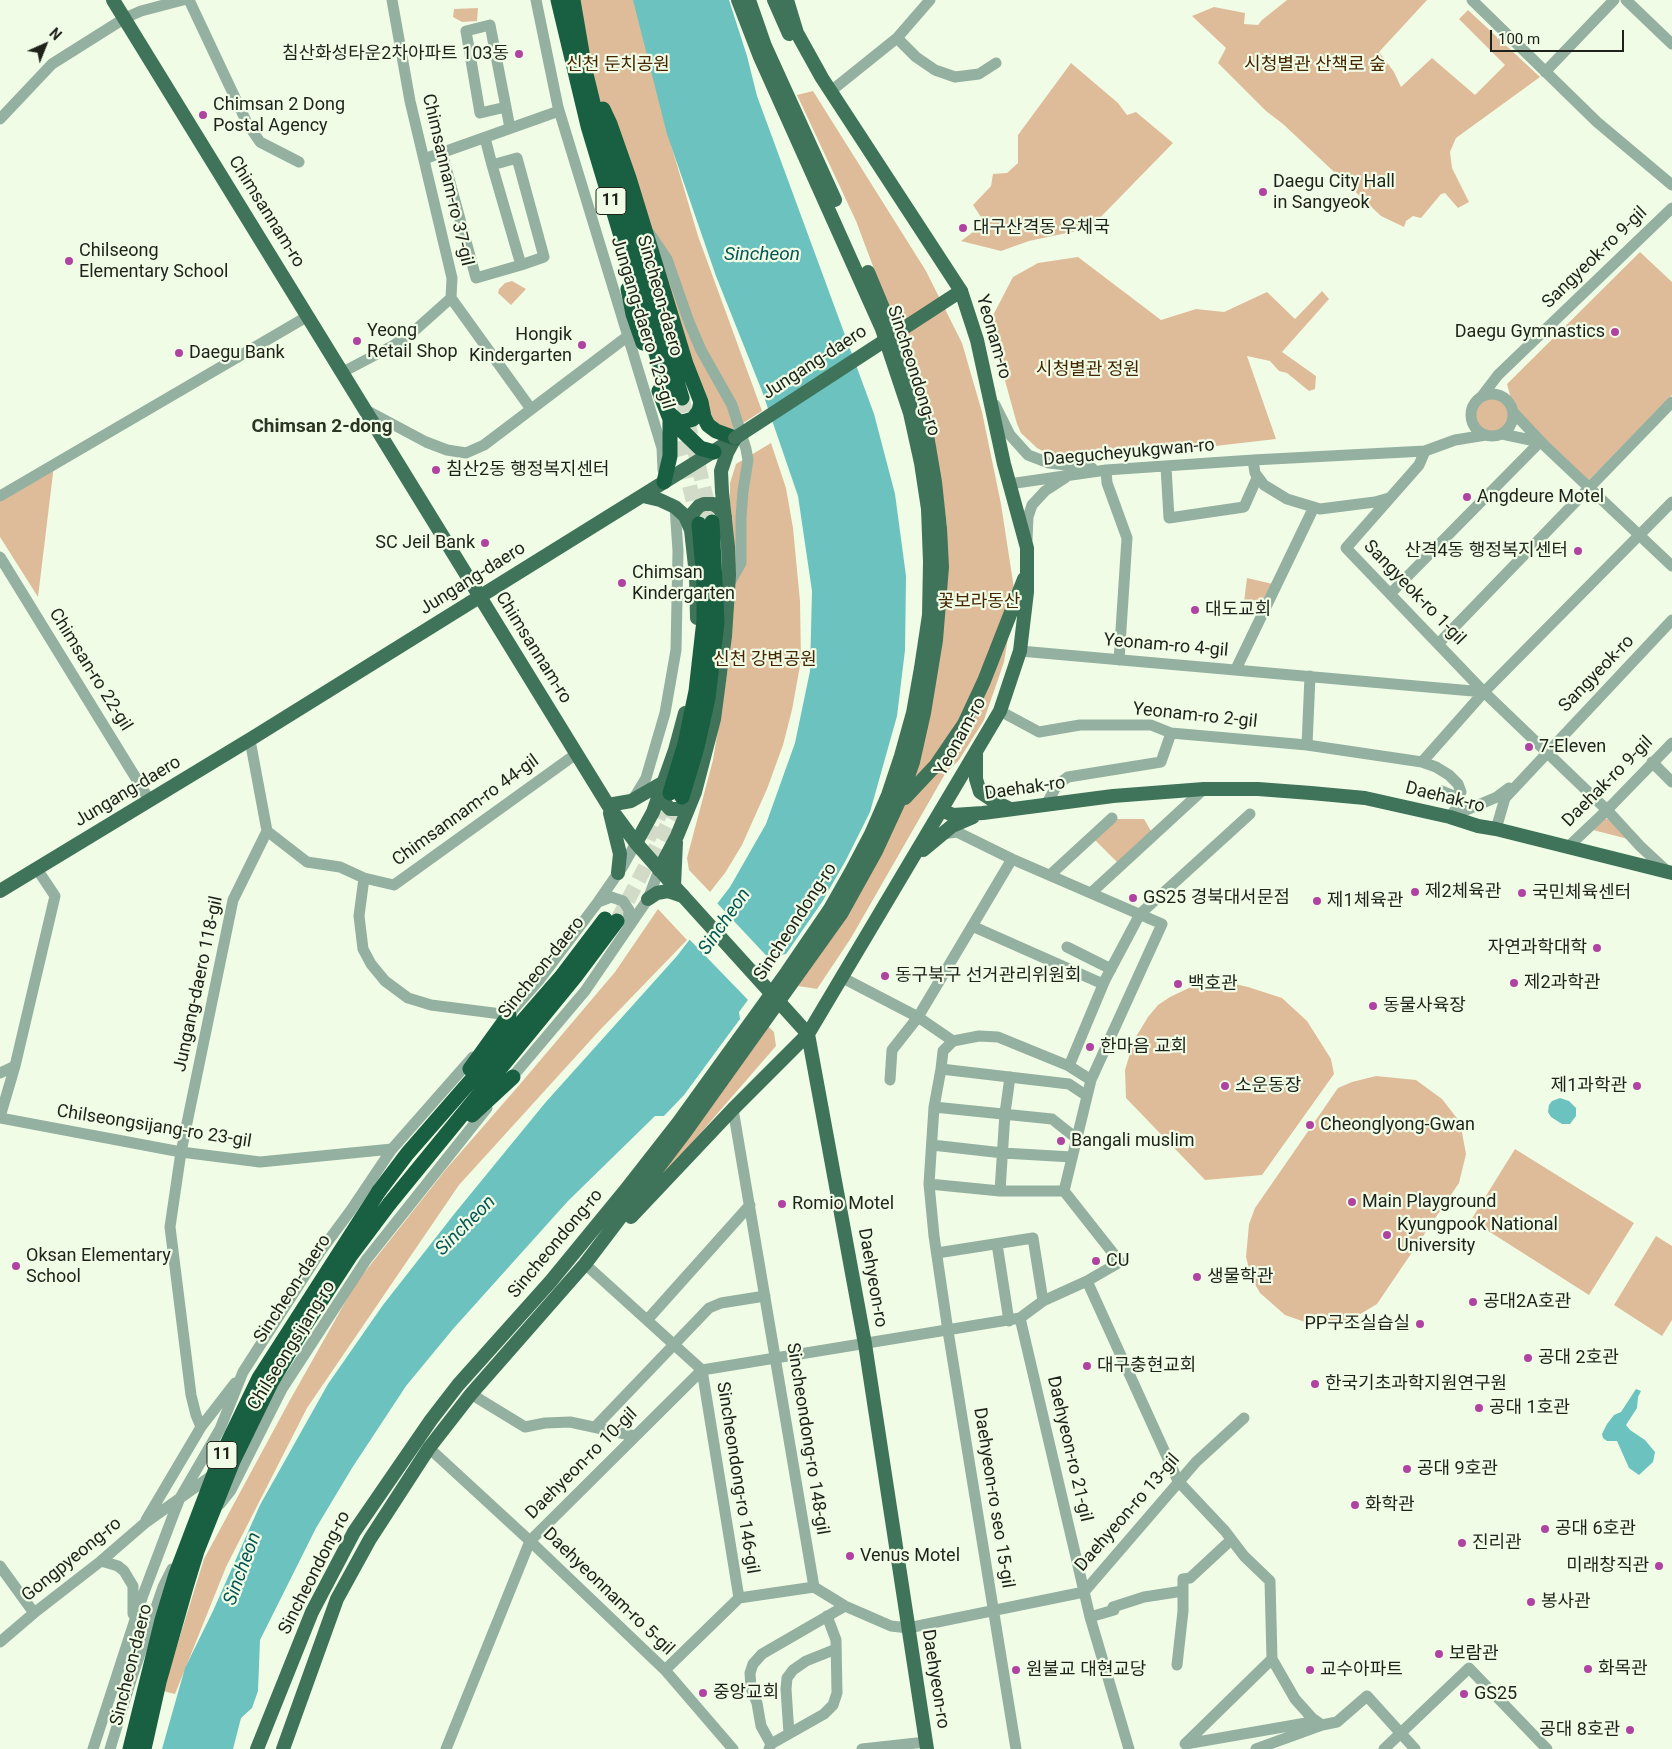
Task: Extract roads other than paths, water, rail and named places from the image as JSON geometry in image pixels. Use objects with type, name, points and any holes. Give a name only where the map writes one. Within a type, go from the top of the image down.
[{"type":"highway","name":"11","points":[[558,0],[588,126],[606,184],[633,314],[672,407]]},
{"type":"highway","name":"Sincheon-daero","points":[[573,0],[588,84],[672,407]]},
{"type":"highway","points":[[588,84],[610,124],[686,364],[701,402],[704,417],[708,425],[716,431],[735,438]]},
{"type":"highway","points":[[672,407],[678,421],[683,422],[693,419],[699,410],[701,402]]},
{"type":"highway","points":[[672,407],[700,448],[714,452]]},
{"type":"highway","points":[[664,482],[670,456],[672,407]]},
{"type":"highway","points":[[676,794],[696,692],[703,629],[707,523]]},
{"type":"highway","name":"Sincheon-daero","points":[[130,1749],[162,1620],[176,1574],[219,1461],[259,1378],[379,1190],[560,978],[618,922]]},
{"type":"highway","name":"Sincheon-daero","points":[[144,1749],[159,1682],[197,1551],[232,1461],[271,1383],[304,1327],[351,1255],[390,1203],[576,977],[618,922]]},
{"type":"highway","points":[[408,1154],[509,1015]]},
{"type":"highway","points":[[424,1161],[513,1077]]},
{"type":"main road","name":"Chimsannam-ro","points":[[113,0],[608,805],[636,844],[659,870]]},
{"type":"main road","name":"Sincheondong-ro","points":[[283,1749],[337,1599],[370,1539],[429,1448],[471,1394],[585,1264],[686,1131],[841,914],[876,851],[895,796],[922,668],[929,616],[930,562],[928,509],[921,463],[910,413],[882,329],[760,57],[738,0]]},
{"type":"main road","name":"Sincheondong-ro","points":[[257,1749],[312,1612],[354,1532],[401,1461],[458,1385],[551,1281],[624,1192],[720,1065],[830,909],[871,834],[895,796],[912,762],[924,714],[936,640],[942,567],[935,482],[921,408],[905,361],[881,302],[765,46],[749,0]]},
{"type":"main road","name":"Yeonam-ro","points":[[774,0],[802,61],[868,161],[922,231]]},
{"type":"main road","name":"Yeonam-ro","points":[[585,1264],[808,1034],[1000,711],[1020,651],[1028,592],[1027,548],[1009,484],[977,340],[961,291],[831,91],[797,33],[787,0]]},
{"type":"main road","name":"Jungang-daero","points":[[0,891],[250,740],[714,452],[961,291]]},
{"type":"main road","points":[[707,523],[722,492],[721,471],[727,452],[735,438]]},
{"type":"main road","points":[[618,873],[620,854],[608,805],[694,792],[714,719],[725,636],[729,584],[728,548],[707,523],[685,516],[675,507],[655,498],[642,496]]},
{"type":"main road","points":[[895,796],[905,798],[936,765],[964,724],[984,681],[1027,572]]},
{"type":"main road","points":[[976,752],[976,779],[980,792],[1010,809]]},
{"type":"main road","name":"Daehak-ro","points":[[941,810],[953,815],[976,816],[1010,809],[1113,796],[1204,789],[1258,789],[1365,798],[1450,816],[1478,826],[1496,828],[1670,873]]},
{"type":"main road","points":[[675,891],[676,794]]},
{"type":"main road","points":[[636,844],[653,812],[676,794]]},
{"type":"main road","points":[[913,859],[952,826],[976,816]]},
{"type":"main road","points":[[677,836],[659,870],[675,891],[808,1034]]},
{"type":"main road","points":[[648,899],[657,893],[675,891]]},
{"type":"main road","name":"Daehyeon-ro","points":[[808,1034],[865,1344],[926,1745]]},
{"type":"main road","points":[[275,1749],[301,1675],[337,1599]]},
{"type":"street","points":[[0,119],[52,64],[124,18],[141,11],[183,0]]},
{"type":"street","name":"Chimsannam-ro","points":[[189,0],[247,123],[260,142],[299,162]]},
{"type":"street","name":"Chimsannam-ro 37-gil","points":[[392,0],[410,101],[452,278],[451,298]]},
{"type":"street","name":"Jungang-daero 123-gil","points":[[536,0],[559,111],[662,448],[664,482]]},
{"type":"street","points":[[831,91],[897,38],[930,0]]},
{"type":"street","points":[[1472,0],[1597,122],[1672,185]]},
{"type":"street","points":[[1545,72],[1614,0]]},
{"type":"street","points":[[1626,0],[1672,44]]},
{"type":"street","points":[[506,107],[480,113],[466,31],[490,25],[506,107],[510,128]]},
{"type":"street","points":[[897,38],[935,70],[955,77],[979,74],[996,63]]},
{"type":"street","points":[[424,159],[559,111]]},
{"type":"street","points":[[484,138],[521,265]]},
{"type":"street","points":[[442,153],[476,278],[544,257],[516,158],[492,165]]},
{"type":"street","name":"Sangyeok-ro 9-gil","points":[[1482,396],[1498,376],[1672,208]]},
{"type":"street","points":[[642,223],[668,259],[689,322],[701,350],[732,404],[746,449],[748,460],[741,518],[741,563],[729,584]]},
{"type":"street","points":[[343,372],[394,345],[413,332],[451,298],[531,409]]},
{"type":"street","points":[[0,496],[308,316]]},
{"type":"street","points":[[366,410],[426,442],[447,450],[466,453],[484,445],[628,336]]},
{"type":"street","points":[[1498,376],[1506,399]]},
{"type":"street","points":[[989,393],[1010,435],[1028,455],[1049,463],[1106,470],[1107,483],[1127,538],[1119,660]]},
{"type":"street","points":[[1455,440],[1471,417],[1473,404],[1482,396],[1494,394],[1506,399],[1510,403],[1513,412],[1542,444],[1672,566]]},
{"type":"street","points":[[1439,643],[1672,402]]},
{"type":"street","points":[[1502,434],[1511,425],[1513,412]]},
{"type":"street","points":[[1471,417],[1475,428],[1486,435],[1502,434],[1542,444]]},
{"type":"street","name":"Daegucheyukgwan-ro","points":[[1009,484],[1106,470],[1425,451],[1455,440],[1486,435]]},
{"type":"street","points":[[1390,594],[1542,444]]},
{"type":"street","name":"Sangyeok-ro 1-gil","points":[[1425,451],[1419,464],[1346,548],[1484,692],[1547,752]]},
{"type":"street","points":[[1253,460],[1257,478],[1264,485],[1287,499],[1320,509],[1348,507],[1390,498]]},
{"type":"street","points":[[1166,466],[1170,518],[1244,507],[1257,478]]},
{"type":"street","points":[[1027,548],[1028,517],[1032,505],[1044,491],[1071,475]]},
{"type":"street","points":[[1422,762],[1484,692],[1672,502]]},
{"type":"street","points":[[632,801],[646,778],[665,713],[676,650],[678,551],[675,507]]},
{"type":"street","points":[[1236,669],[1314,507]]},
{"type":"street","name":"Chimsan-ro 22-gil","points":[[0,557],[150,800]]},
{"type":"street","name":"Sangyeok-ro","points":[[1496,828],[1505,798],[1672,620]]},
{"type":"street","name":"Yeonam-ro 4-gil","points":[[1020,651],[1484,692]]},
{"type":"street","points":[[1306,745],[1310,676]]},
{"type":"street","name":"Yeonam-ro 2-gil","points":[[1000,711],[1039,732],[1080,725],[1151,725],[1171,733],[1306,745],[1422,762],[1436,767],[1450,776],[1458,784],[1461,792]]},
{"type":"street","points":[[1046,805],[1057,785],[1068,777],[1161,762],[1171,733]]},
{"type":"street","points":[[250,740],[267,831]]},
{"type":"street","name":"Daehak-ro 9-gil","points":[[1568,846],[1607,810],[1672,743]]},
{"type":"street","points":[[1547,752],[1607,810],[1640,846],[1670,873]]},
{"type":"street","name":"Chimsannam-ro 44-gil","points":[[267,831],[307,862],[340,867],[364,878],[394,885],[576,754]]},
{"type":"street","points":[[1652,762],[1672,782]]},
{"type":"street","points":[[1450,816],[1497,797],[1524,776]]},
{"type":"street","points":[[1092,892],[1204,789]]},
{"type":"street","points":[[1442,791],[1461,799],[1460,804],[1450,816]]},
{"type":"street","points":[[1069,1066],[1103,984],[1140,914],[1250,814]]},
{"type":"street","points":[[971,838],[968,832],[976,816]]},
{"type":"street","points":[[1050,875],[1112,818]]},
{"type":"street","name":"Jungang-daero 118-gil","points":[[181,1152],[233,900],[267,831]]},
{"type":"street","points":[[941,834],[957,832],[1012,859],[1092,892],[1162,924],[1091,1080],[1064,1191]]},
{"type":"street","name":"Chilseongsijang-ro","points":[[93,1749],[133,1624],[180,1498],[220,1429],[243,1372],[320,1252],[392,1149],[540,979],[598,902],[636,844]]},
{"type":"street","points":[[890,1080],[892,1050],[918,1017],[1012,859]]},
{"type":"street","points":[[0,1117],[15,1066],[55,896],[37,869]]},
{"type":"street","name":"Chilseongsijang-ro","points":[[110,1749],[132,1677],[163,1588],[179,1556],[231,1490],[286,1383],[366,1260],[513,1077],[585,992],[618,922],[648,899],[659,870]]},
{"type":"street","points":[[364,878],[359,916],[363,949],[371,964],[385,981],[408,998],[431,1005],[509,1015]]},
{"type":"street","points":[[598,902],[611,897],[623,901],[628,910],[618,922]]},
{"type":"street","points":[[972,926],[1103,984]]},
{"type":"street","points":[[1067,947],[1111,969]]},
{"type":"street","points":[[843,978],[918,1017],[953,1041],[979,1036],[998,1037],[1069,1066],[1091,1080]]},
{"type":"street","name":"Daehyeon-ro seo 15-gil","points":[[953,1041],[942,1051],[941,1069],[934,1107],[929,1184],[936,1253],[948,1331],[1016,1749]]},
{"type":"street","points":[[0,1073],[15,1066]]},
{"type":"street","points":[[941,1069],[1068,1084],[1087,1096]]},
{"type":"street","points":[[1000,1191],[1005,1113],[1010,1077]]},
{"type":"street","points":[[934,1107],[1052,1119],[1076,1138]]},
{"type":"street","name":"Sincheondong-ro 148-gil","points":[[733,1110],[814,1587]]},
{"type":"street","name":"Chilseongsijang-ro 23-gil","points":[[0,1117],[181,1152],[260,1162],[392,1149]]},
{"type":"street","points":[[932,1145],[1003,1153],[1072,1157]]},
{"type":"street","points":[[181,1152],[170,1227],[191,1395],[201,1427]]},
{"type":"street","points":[[929,1184],[1000,1191],[1064,1191]]},
{"type":"street","points":[[702,1370],[1015,1319],[1043,1302],[1087,1281],[1120,1262],[1064,1191]]},
{"type":"street","points":[[648,1319],[750,1205]]},
{"type":"street","points":[[936,1253],[1033,1238],[1043,1302]]},
{"type":"street","name":"Daehyeon-ro 21-gil","points":[[998,1244],[1090,1617],[1129,1749]]},
{"type":"street","name":"Sincheondong-ro 146-gil","points":[[585,1264],[648,1319],[702,1370],[739,1598]]},
{"type":"street","points":[[1087,1281],[1178,1481],[1232,1540],[1244,1556],[1270,1581],[1272,1660],[1295,1699],[1317,1722]]},
{"type":"street","points":[[596,1426],[709,1308],[715,1304],[765,1296]]},
{"type":"street","name":"Daehyeon-ro 10-gil","points":[[446,1749],[530,1541],[702,1370]]},
{"type":"street","name":"Gongpyeong-ro","points":[[143,1524],[201,1427],[243,1372]]},
{"type":"street","points":[[471,1394],[525,1427],[545,1423],[570,1422],[596,1426],[635,1436]]},
{"type":"street","name":"Daehyeon-ro 13-gil","points":[[908,1628],[1084,1592],[1178,1481],[1244,1418]]},
{"type":"street","points":[[220,1429],[221,1441],[230,1451],[237,1452],[252,1448]]},
{"type":"street","name":"Gongpyeong-ro","points":[[0,1642],[101,1561],[143,1524],[252,1448]]},
{"type":"street","name":"Daehyeonnam-ro 5-gil","points":[[429,1448],[530,1541],[664,1670],[733,1749]]},
{"type":"street","points":[[1177,1665],[1183,1611],[1182,1579],[1190,1578],[1232,1540]]},
{"type":"street","points":[[101,1561],[118,1566],[124,1571],[133,1586],[133,1624]]},
{"type":"street","points":[[0,1566],[34,1613]]},
{"type":"street","points":[[664,1670],[739,1598],[814,1587],[845,1606],[891,1626],[908,1628]]},
{"type":"street","points":[[1090,1617],[1114,1610],[1113,1607],[1144,1596],[1183,1592]]},
{"type":"street","points":[[826,1616],[836,1640],[837,1693],[833,1705],[824,1714],[770,1747],[751,1688],[750,1672],[753,1664],[762,1654],[826,1616],[845,1606]]},
{"type":"street","points":[[789,1734],[787,1678],[793,1670],[806,1661],[836,1649]]},
{"type":"street","points":[[1183,1746],[1272,1660]]},
{"type":"street","points":[[1384,1749],[1469,1668],[1547,1749]]},
{"type":"street","points":[[1183,1746],[1306,1723],[1338,1722],[1366,1696],[1414,1749]]},
{"type":"street","points":[[1256,1749],[1317,1722]]},
{"type":"street","points":[[862,1749],[926,1745]]},
{"type":"water","name":"Sincheon","points":[[633,0],[729,0],[747,56],[757,96],[874,414],[895,494],[906,576],[905,650],[897,716],[870,812],[846,860],[822,902],[786,954],[781,955],[739,1012],[740,1019],[684,1095],[664,1116],[655,1116],[568,1201],[453,1329],[406,1386],[352,1468],[316,1528],[260,1640],[258,1691],[252,1708],[241,1718],[233,1749],[162,1749],[185,1668],[213,1611],[260,1505],[328,1384],[383,1305],[455,1213],[545,1103],[677,956],[730,887],[766,824],[795,743],[810,671],[812,591],[798,496],[762,391],[716,276],[667,134]]},
{"type":"water","points":[[1560,1098],[1569,1101],[1576,1108],[1576,1116],[1570,1124],[1562,1124],[1551,1117],[1548,1112],[1552,1101]]},
{"type":"water","points":[[1636,1389],[1641,1391],[1638,1397],[1637,1408],[1626,1425],[1645,1440],[1655,1452],[1653,1462],[1639,1475],[1629,1468],[1617,1441],[1607,1441],[1603,1438],[1602,1434],[1607,1424],[1614,1415],[1621,1412]]},
{"type":"tunnel","points":[[682,398],[712,522]]},
{"type":"tunnel","points":[[673,419],[698,520]]},
{"type":"tunnel","points":[[648,839],[670,793]]},
{"type":"tunnel","points":[[617,921],[681,799]]},
{"type":"place","name":"침산화성타운2차아파트 103동","points":[[519,54]]},
{"type":"place","name":"Chimsan 2 Dong Postal Agency","points":[[203,115]]},
{"type":"place","name":"Daegu City Hall in Sangyeok","points":[[1263,192]]},
{"type":"place","name":"대구산격동 우체국","points":[[963,228]]},
{"type":"place","name":"Chilseong Elementary School","points":[[69,261]]},
{"type":"place","name":"Daegu Gymnastics","points":[[1615,332]]},
{"type":"place","name":"Yeong Retail Shop","points":[[357,341]]},
{"type":"place","name":"Hongik Kindergarten","points":[[582,345]]},
{"type":"place","name":"Daegu Bank","points":[[179,353]]},
{"type":"place","name":"침산2동 행정복지센터","points":[[436,470]]},
{"type":"place","name":"Angdeure Motel","points":[[1467,497]]},
{"type":"place","name":"SC Jeil Bank","points":[[485,543]]},
{"type":"place","name":"산격4동 행정복지센터","points":[[1578,551]]},
{"type":"place","name":"Chimsan Kindergarten","points":[[622,583]]},
{"type":"place","name":"대도교회","points":[[1195,610]]},
{"type":"place","name":"7-Eleven","points":[[1529,747]]},
{"type":"place","name":"제2체육관","points":[[1415,892]]},
{"type":"place","name":"국민체육센터","points":[[1522,893]]},
{"type":"place","name":"GS25 경북대서문점","points":[[1133,898]]},
{"type":"place","name":"제1체육관","points":[[1317,901]]},
{"type":"place","name":"자연과학대학","points":[[1597,948]]},
{"type":"place","name":"동구북구 선거관리위원회","points":[[885,976]]},
{"type":"place","name":"제2과학관","points":[[1514,983]]},
{"type":"place","name":"백호관","points":[[1178,984]]},
{"type":"place","name":"동물사육장","points":[[1373,1006]]},
{"type":"place","name":"한마음 교회","points":[[1090,1047]]},
{"type":"place","name":"소운동장","points":[[1225,1086]]},
{"type":"place","name":"제1과학관","points":[[1637,1086]]},
{"type":"place","name":"Cheonglyong-Gwan","points":[[1310,1125]]},
{"type":"place","name":"Bangali muslim","points":[[1061,1141]]},
{"type":"place","name":"Main Playground","points":[[1352,1202]]},
{"type":"place","name":"Romio Motel","points":[[782,1204]]},
{"type":"place","name":"Kyungpook National University","points":[[1387,1235]]},
{"type":"place","name":"CU","points":[[1096,1261]]},
{"type":"place","name":"Oksan Elementary School","points":[[16,1266]]},
{"type":"place","name":"생물학관","points":[[1197,1277]]},
{"type":"place","name":"공대2A호관","points":[[1473,1302]]},
{"type":"place","name":"PP구조실습실","points":[[1420,1324]]},
{"type":"place","name":"공대 2호관","points":[[1528,1358]]},
{"type":"place","name":"대구충현교회","points":[[1087,1366]]},
{"type":"place","name":"한국기초과학지원연구원","points":[[1315,1384]]},
{"type":"place","name":"공대 1호관","points":[[1479,1408]]},
{"type":"place","name":"공대 9호관","points":[[1407,1469]]},
{"type":"place","name":"화학관","points":[[1355,1505]]},
{"type":"place","name":"공대 6호관","points":[[1545,1529]]},
{"type":"place","name":"진리관","points":[[1462,1543]]},
{"type":"place","name":"Venus Motel","points":[[850,1556]]},
{"type":"place","name":"미래창직관","points":[[1659,1566]]},
{"type":"place","name":"봉사관","points":[[1531,1602]]},
{"type":"place","name":"보람관","points":[[1439,1654]]},
{"type":"place","name":"화목관","points":[[1588,1669]]},
{"type":"place","name":"원불교 대현교당","points":[[1016,1670]]},
{"type":"place","name":"교수아파트","points":[[1310,1670]]},
{"type":"place","name":"중앙교회","points":[[703,1693]]},
{"type":"place","name":"GS25","points":[[1464,1694]]},
{"type":"place","name":"공대 8호관","points":[[1630,1730]]},
{"type":"district","name":"Chimsan 2-dong","points":[[322,427]]},
{"type":"park label","name":"신천 둔치공원","points":[[618,65]]},
{"type":"park label","name":"시청별관 산책로 숲","points":[[1315,65]]},
{"type":"park label","name":"시청별관 정원","points":[[1088,370]]},
{"type":"park label","name":"꽃보라동산","points":[[979,602]]},
{"type":"park label","name":"신천 강변공원","points":[[765,660]]}]
